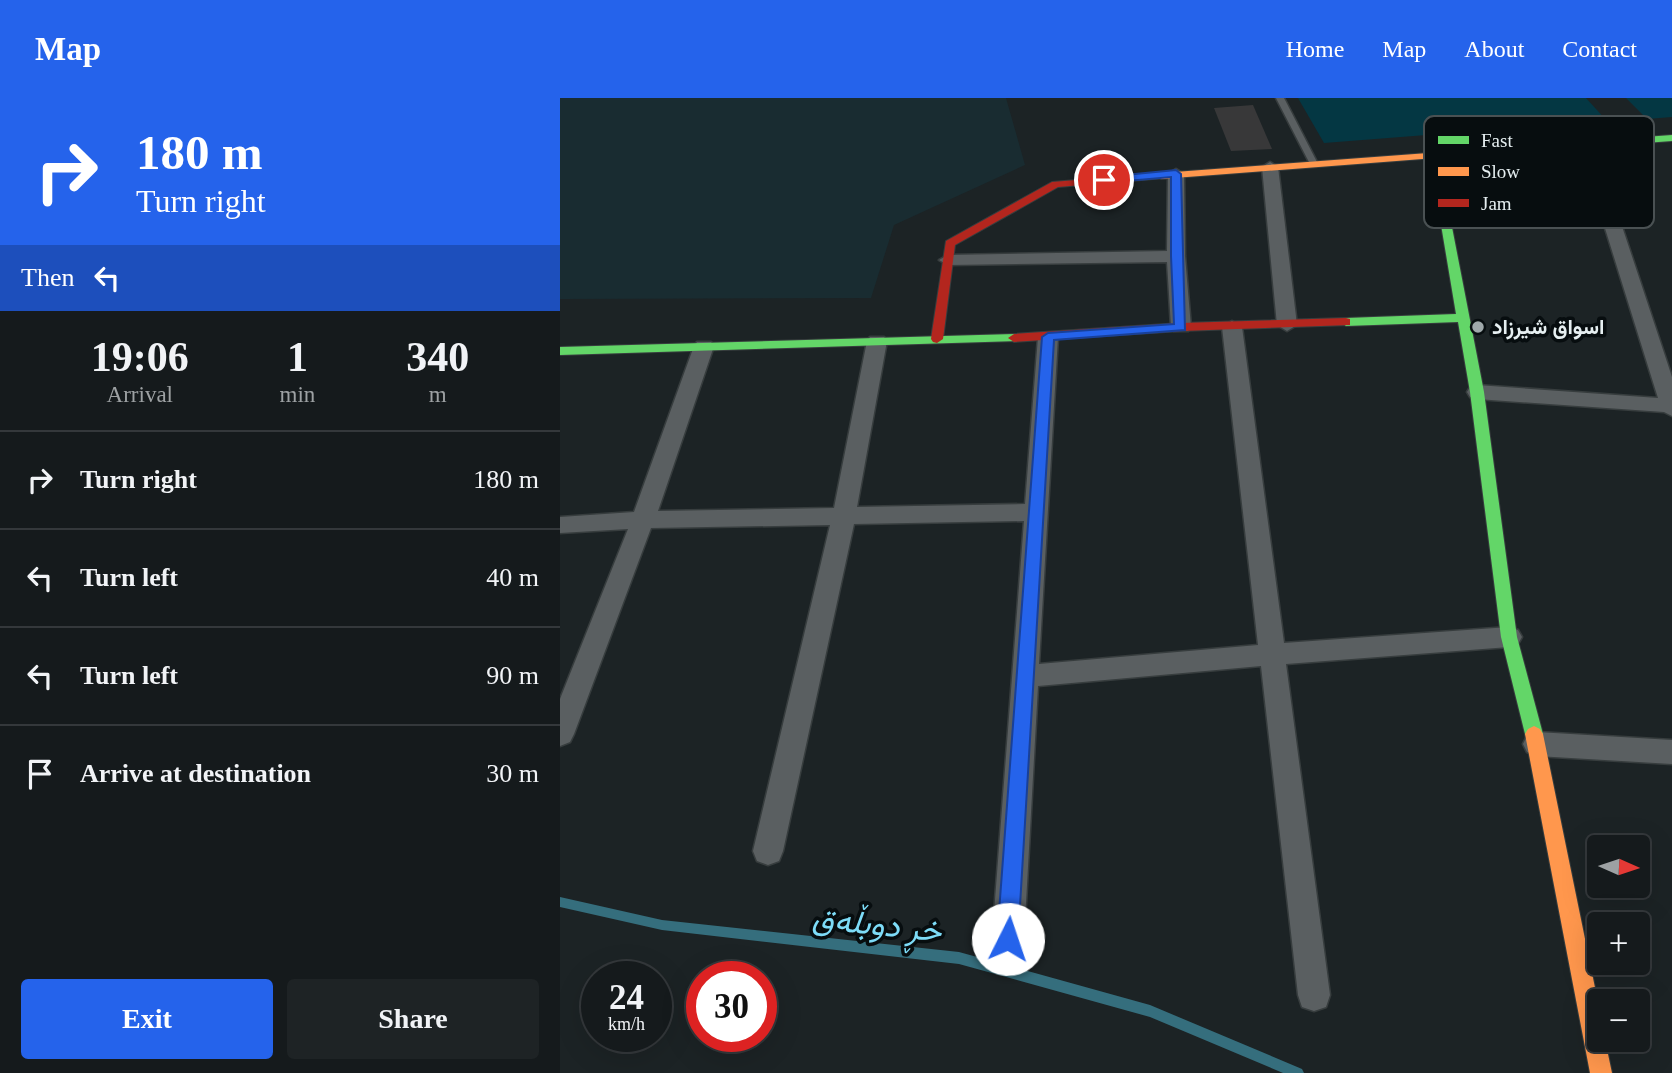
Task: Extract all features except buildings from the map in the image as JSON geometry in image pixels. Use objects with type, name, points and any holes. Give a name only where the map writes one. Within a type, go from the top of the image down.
[{"type":"street","points":[[1654,139],[1672,138]]},
{"type":"street","points":[[937,339],[950,243],[1056,184],[1424,157]]},
{"type":"street","points":[[1270,167],[1287,325]]},
{"type":"street","points":[[1176,174],[1176,256],[1181,327]]},
{"type":"street","points":[[1446,228],[1477,392],[1509,637],[1537,744],[1601,1073]]},
{"type":"street","points":[[1477,392],[1672,407],[1614,228]]},
{"type":"street","points":[[948,260],[1176,256]]},
{"type":"street","points":[[560,351],[1048,337],[1181,327],[1462,318]]},
{"type":"street","points":[[1232,327],[1314,995]]},
{"type":"street","points":[[1008,939],[1048,337]]},
{"type":"street","points":[[768,851],[844,516],[877,341]]},
{"type":"street","points":[[560,734],[643,520],[704,346]]},
{"type":"street","points":[[560,525],[643,520],[1036,512]]},
{"type":"street","points":[[1025,676],[1509,637]]},
{"type":"street","points":[[1537,744],[1672,752]]},
{"type":"lane","points":[[1280,98],[1314,164]]},
{"type":"shaded area","points":[[560,98],[1006,98],[1025,165],[894,225],[871,298],[560,299]]},
{"type":"shaded area","points":[[1298,98],[1586,98],[1602,116],[1424,116],[1424,135],[1324,143]]},
{"type":"shaded area","points":[[1626,98],[1672,98],[1672,117],[1644,116]]},
{"type":"waterway","name":"خڕ دوبڵەق","points":[[560,902],[662,925],[959,958],[1150,1011],[1298,1073]]},
{"type":"traffic: fast","points":[[1654,139],[1672,138]]},
{"type":"traffic: fast","points":[[1447,228],[1477,392],[1509,637],[1534,734]]},
{"type":"traffic: fast","points":[[1346,322],[1462,318]]},
{"type":"traffic: fast","points":[[560,351],[1014,338]]},
{"type":"traffic: slow","points":[[1161,176],[1424,156]]},
{"type":"traffic: slow","points":[[1534,734],[1601,1073]]},
{"type":"traffic: jam","points":[[937,339],[950,243],[1056,184],[1161,176]]},
{"type":"traffic: jam","points":[[1014,338],[1181,327],[1346,322]]},
{"type":"place","name":"اسواق شيرزاد","points":[[1478,327]]},
{"type":"route","points":[[1008,939],[1048,337],[1181,327],[1176,256],[1176,174],[1104,180]]}]
